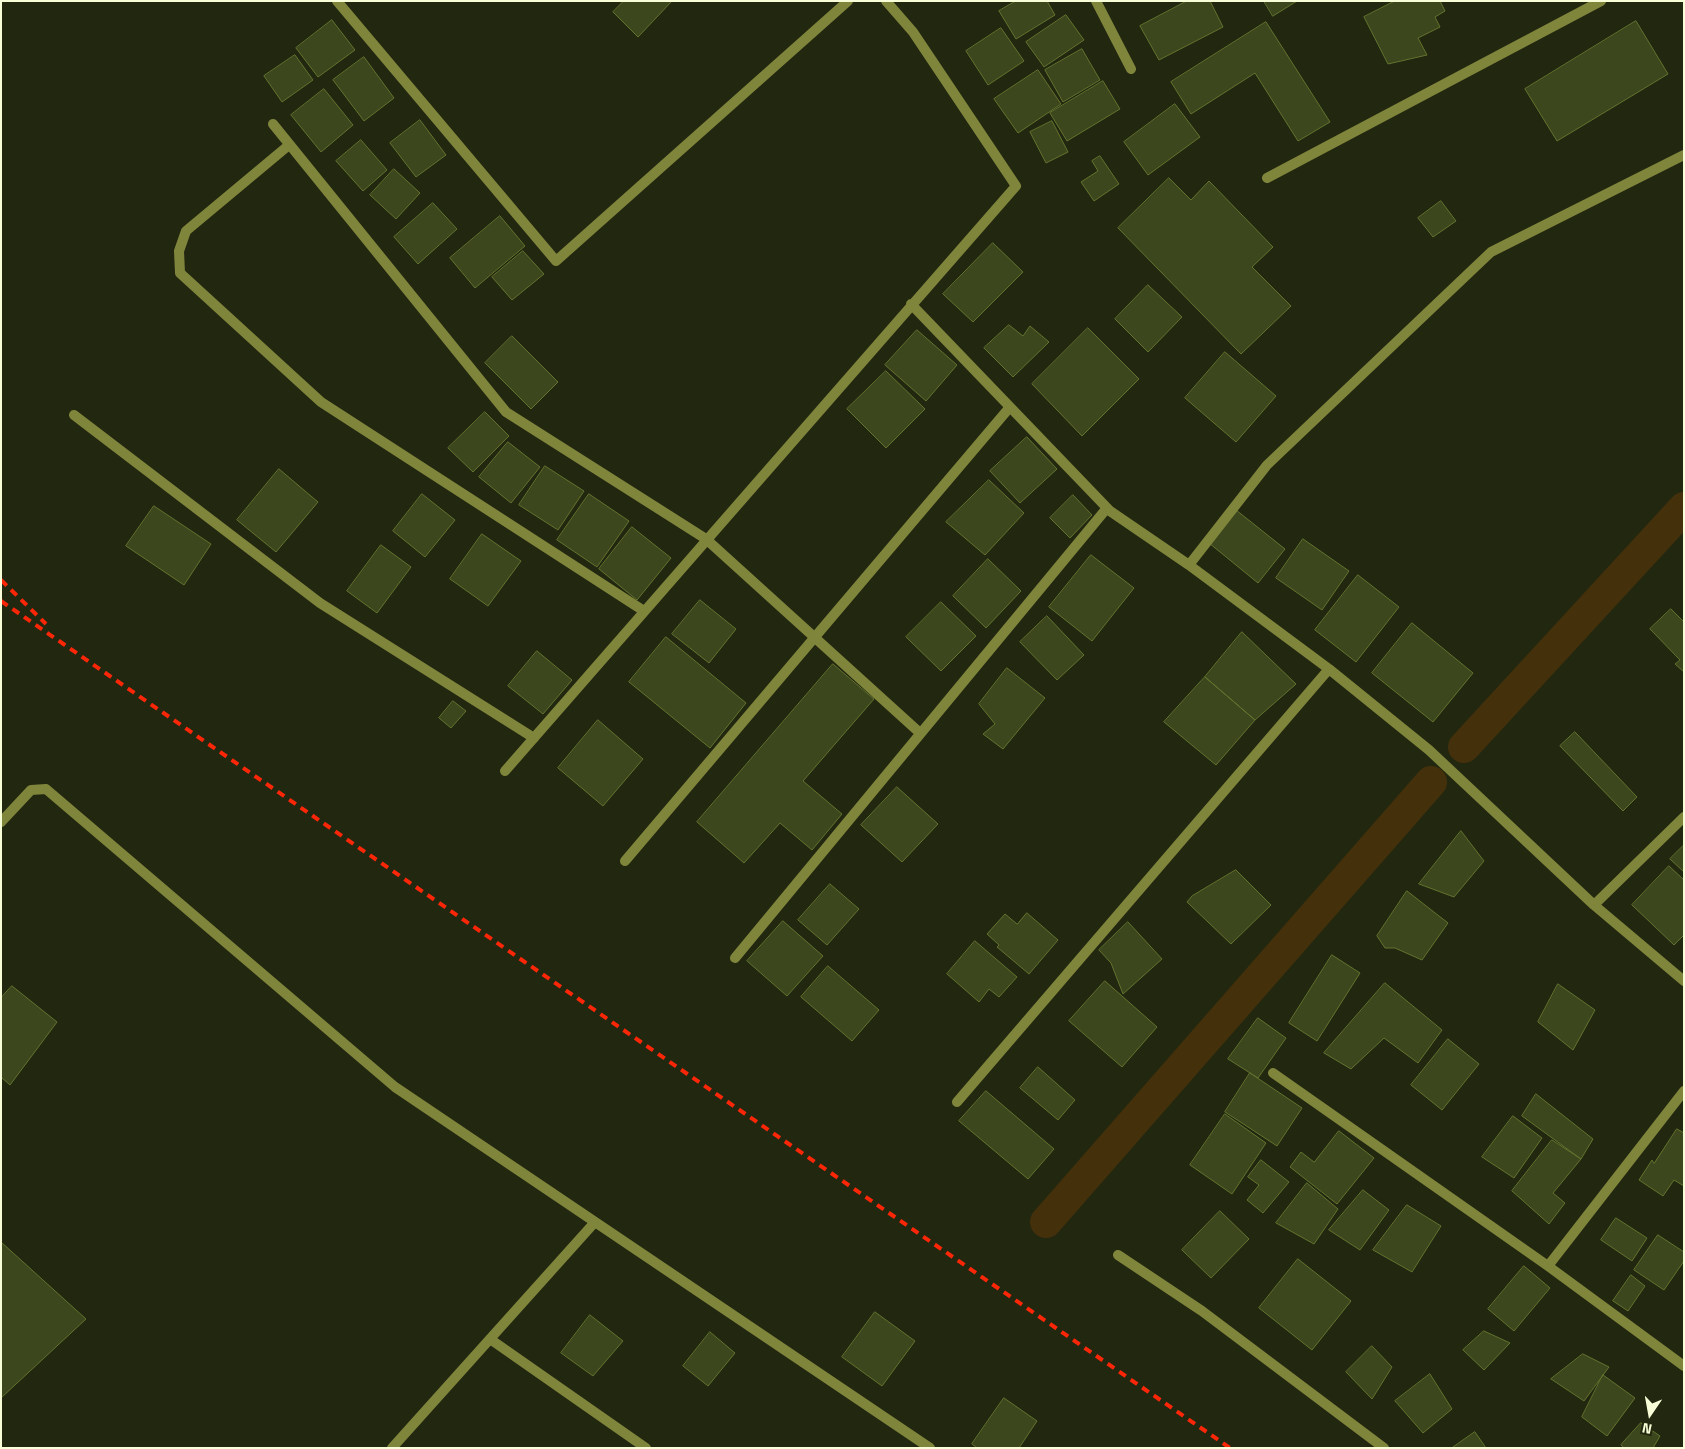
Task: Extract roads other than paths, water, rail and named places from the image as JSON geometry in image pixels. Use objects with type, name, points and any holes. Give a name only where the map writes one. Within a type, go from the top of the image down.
[{"type":"street","points":[[337,1],[556,261],[848,1]]},
{"type":"street","points":[[505,771],[1016,186],[913,32],[886,1]]},
{"type":"street","points":[[1096,1],[1131,69]]},
{"type":"street","points":[[1267,178],[1601,1]]},
{"type":"street","points":[[273,124],[506,412],[706,539],[920,733]]},
{"type":"street","points":[[289,145],[186,231],[179,251],[180,273],[321,402],[644,611]]},
{"type":"street","points":[[1188,565],[1267,465],[1491,252],[1684,155]]},
{"type":"street","points":[[911,304],[1107,508],[1329,669],[1456,774],[1594,905],[1684,982]]},
{"type":"street","points":[[625,861],[1010,407]]},
{"type":"street","points":[[74,415],[320,603],[534,738]]},
{"type":"street","points":[[735,958],[1107,508]]},
{"type":"street","points":[[957,1102],[1329,669]]},
{"type":"street","points":[[1,822],[31,790],[46,789],[395,1088],[930,1448]]},
{"type":"street","points":[[1594,905],[1684,817]]},
{"type":"street","points":[[1273,1073],[1548,1266],[1684,1366]]},
{"type":"street","points":[[1548,1266],[1684,1091]]},
{"type":"street","points":[[392,1448],[595,1222]]},
{"type":"street","points":[[1118,1255],[1202,1311],[1384,1448]]},
{"type":"street","points":[[490,1339],[646,1448]]},
{"type":"waterway","points":[[1464,747],[1684,508]]},
{"type":"waterway","points":[[1046,1222],[1431,782]]},
{"type":"railway","points":[[1,580],[46,624]]},
{"type":"railway","points":[[1,601],[1230,1448]]}]
